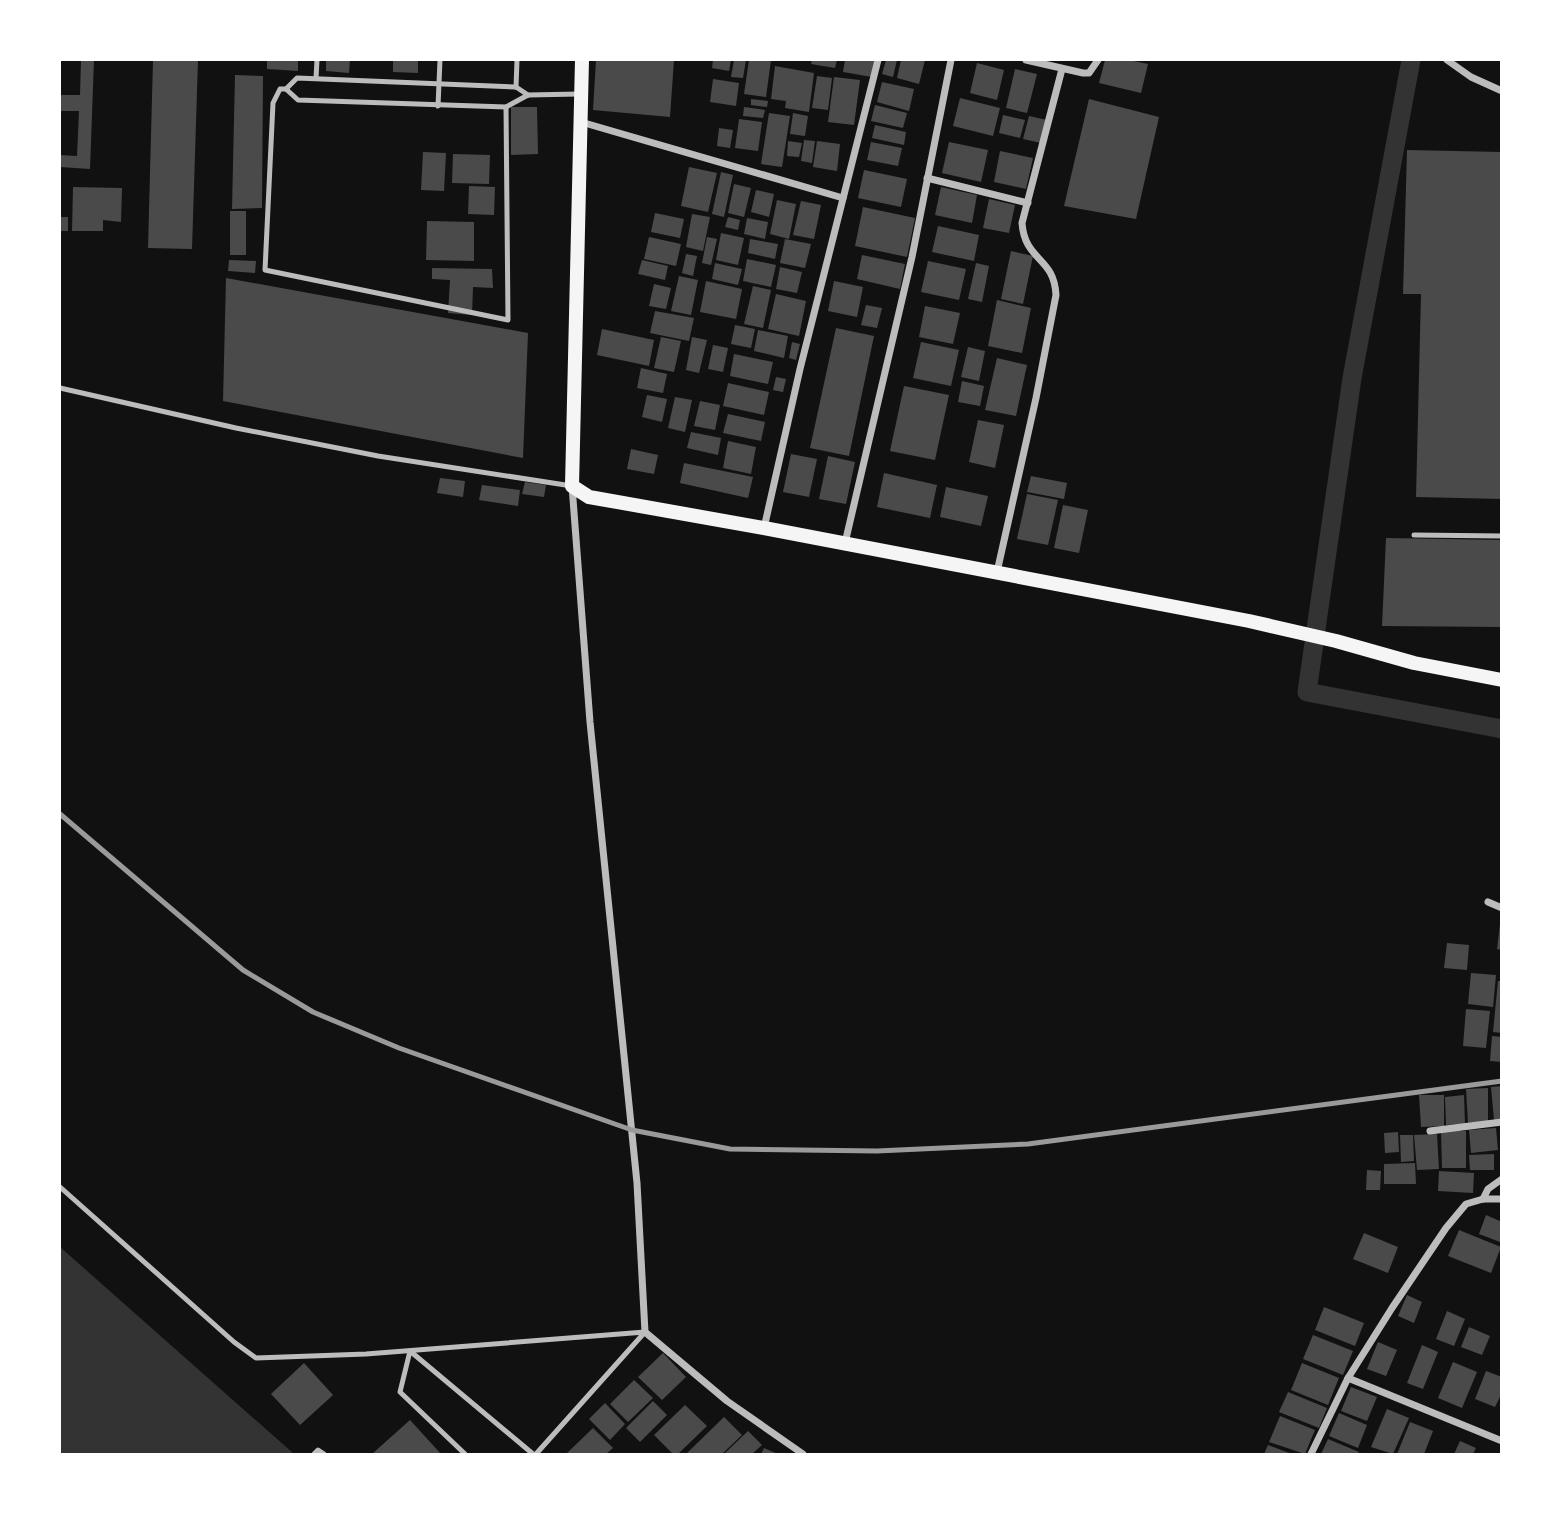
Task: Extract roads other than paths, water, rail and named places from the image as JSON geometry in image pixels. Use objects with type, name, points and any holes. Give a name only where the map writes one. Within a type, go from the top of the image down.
[{"type":"main road","points":[[582,60],[572,486],[589,497],[845,543],[1292,631],[1414,663],[1502,680]]},
{"type":"street","points":[[764,528],[878,60]]},
{"type":"street","points":[[845,543],[912,257],[951,60]]},
{"type":"street","points":[[1026,60],[1089,73],[1098,60]]},
{"type":"street","points":[[1447,60],[1471,77],[1502,91]]},
{"type":"street","points":[[997,572],[1056,295],[1055,280],[1048,267],[1030,251],[1023,238],[1022,223],[1062,69]]},
{"type":"street","points":[[580,122],[843,198]]},
{"type":"street","points":[[927,178],[1028,203]]},
{"type":"street","points":[[572,486],[590,722],[637,1183],[645,1332],[727,1401],[803,1454]]},
{"type":"street","points":[[1488,902],[1502,908]]},
{"type":"street","points":[[1430,1131],[1502,1122]]},
{"type":"street","points":[[1483,1199],[1488,1189],[1502,1179]]},
{"type":"street","points":[[1311,1454],[1348,1378],[1446,1228],[1466,1204],[1483,1199],[1502,1199]]},
{"type":"street","points":[[1348,1378],[1502,1441]]},
{"type":"lane","points":[[316,78],[317,60]]},
{"type":"lane","points":[[438,106],[440,60]]},
{"type":"lane","points":[[516,87],[517,60]]},
{"type":"lane","points":[[286,89],[297,78],[316,78],[516,87],[528,94],[581,94]]},
{"type":"lane","points":[[506,107],[508,320],[265,270],[273,103],[280,89],[286,89],[298,100],[438,106],[506,107],[528,94]]},
{"type":"lane","points":[[60,388],[365,454],[572,486]]},
{"type":"lane","points":[[1414,535],[1502,536]]},
{"type":"lane","points":[[60,1187],[234,1342],[256,1357],[411,1351],[645,1332]]},
{"type":"lane","points":[[411,1351],[535,1454],[645,1332]]},
{"type":"lane","points":[[411,1351],[400,1392],[465,1454]]},
{"type":"lane","points":[[314,1454],[318,1450],[324,1454]]},
{"type":"waterway","points":[[1411,60],[1352,378],[1307,692],[1502,729]]},
{"type":"railway","points":[[60,814],[243,970],[313,1012],[399,1048],[632,1130],[730,1149],[877,1151],[1028,1144],[1502,1081]]}]
